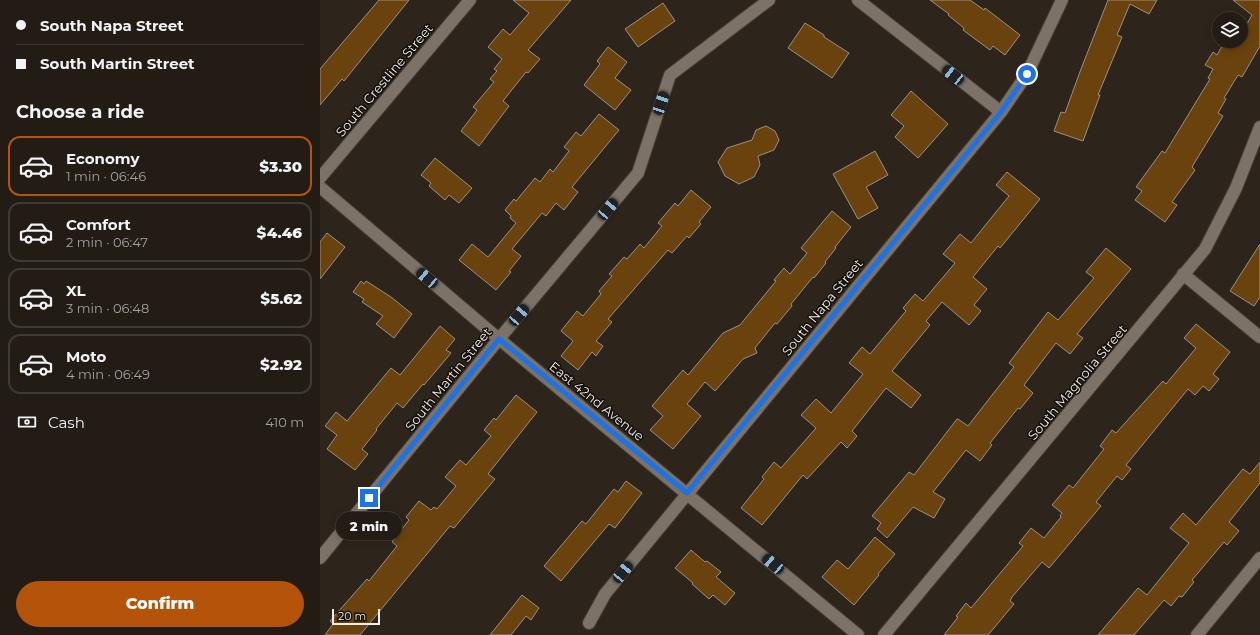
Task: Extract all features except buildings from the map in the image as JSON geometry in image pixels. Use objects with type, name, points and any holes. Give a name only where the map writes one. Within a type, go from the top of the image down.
[{"type":"street","name":"South Crestline Street","points":[[320,178],[470,0]]},
{"type":"street","name":"South Martin Street","points":[[320,558],[499,339],[638,173],[670,75],[769,0]]},
{"type":"street","points":[[858,0],[1001,112]]},
{"type":"street","name":"South Napa Street","points":[[589,623],[605,594],[1001,112],[1027,74],[1062,0]]},
{"type":"street","name":"South Magnolia Street","points":[[884,635],[1205,249],[1236,188],[1260,127]]},
{"type":"street","name":"East 42nd Avenue","points":[[320,187],[499,339],[858,635]]},
{"type":"street","points":[[1184,274],[1260,337]]},
{"type":"street","points":[[1196,635],[1260,558]]},
{"type":"route","points":[[369,498],[499,339],[687,493],[1001,112],[1027,74]]}]
